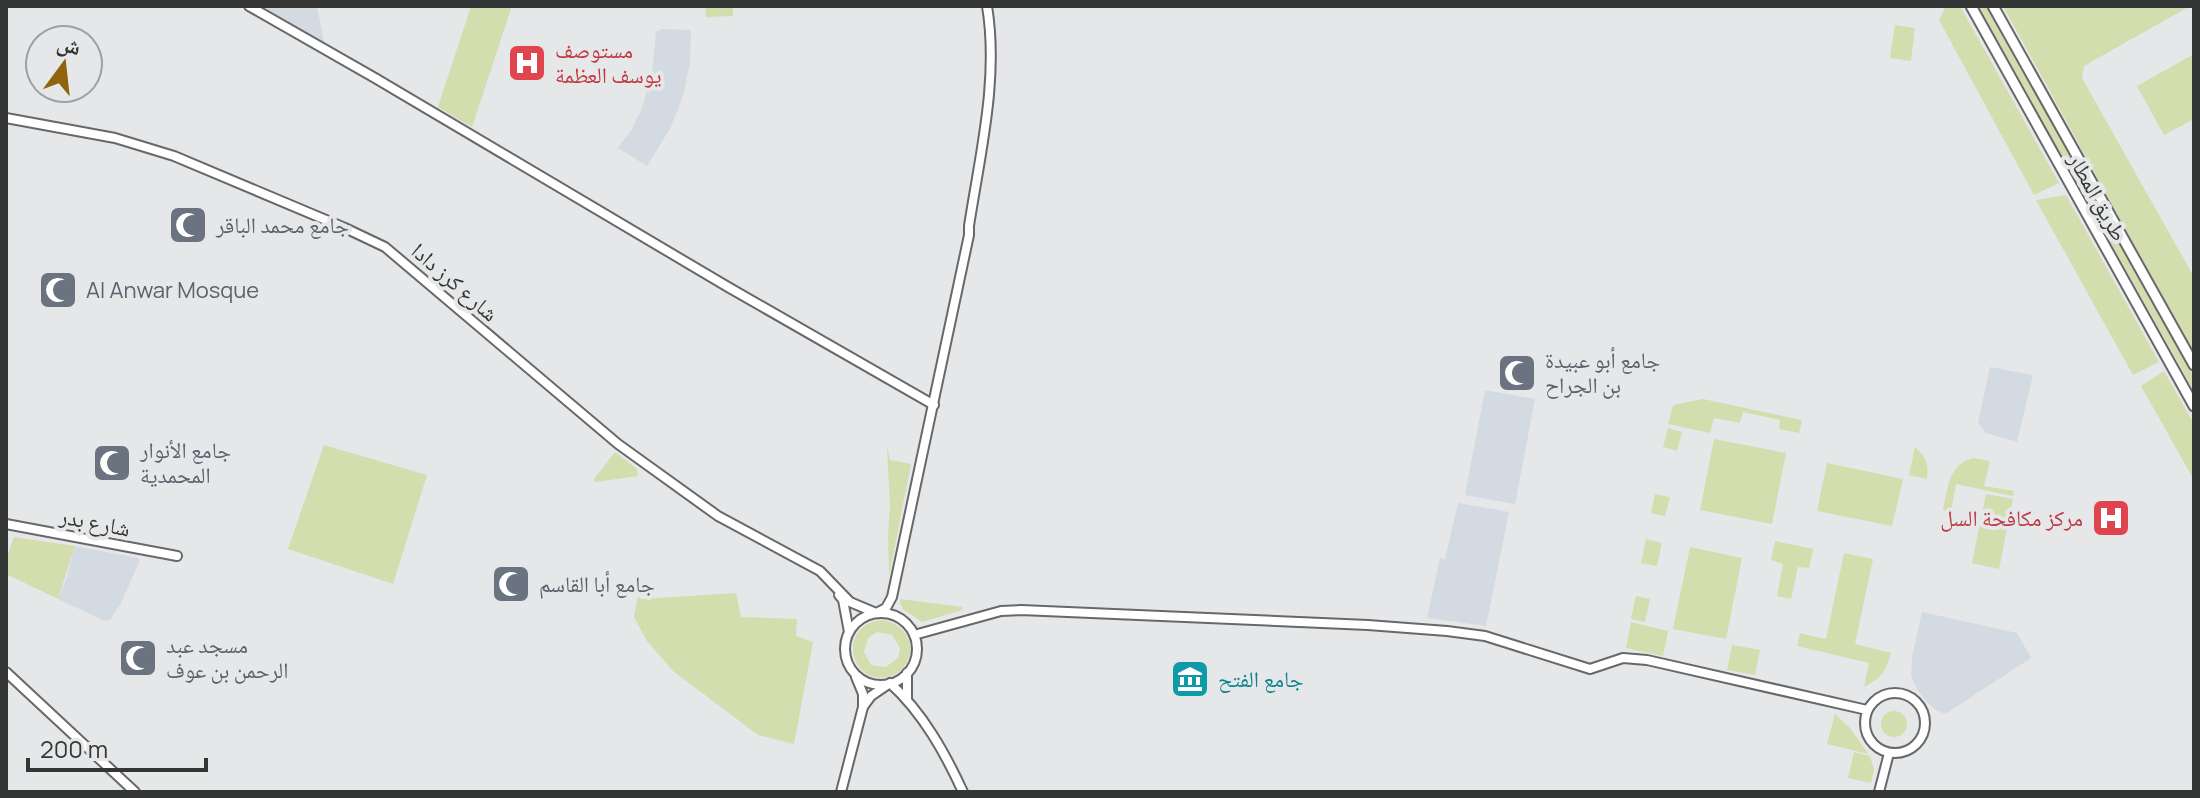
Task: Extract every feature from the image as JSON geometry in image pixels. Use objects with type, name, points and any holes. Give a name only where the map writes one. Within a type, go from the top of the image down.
[{"type":"highway","name":"طريق المطار","points":[[1971,6],[2194,406]]},
{"type":"highway","name":"طريق المطار","points":[[1994,7],[2194,365]]},
{"type":"main road","points":[[249,6],[934,405]]},
{"type":"main road","points":[[841,792],[863,707],[861,687],[846,658],[846,641],[860,619],[886,608],[892,597],[969,235],[991,63],[987,6]]},
{"type":"main road","name":"شارع كرز دادا","points":[[6,118],[115,138],[174,156],[385,247],[618,444],[718,516],[820,571],[850,602],[876,613]]},
{"type":"main road","name":"شارع بدر","points":[[6,524],[177,556]]},
{"type":"main road","points":[[827,578],[843,600],[849,632]]},
{"type":"main road","points":[[892,597],[893,608],[914,635],[916,655],[907,673],[907,698]]},
{"type":"main road","points":[[914,635],[1011,610],[1368,625],[1485,636],[1590,669],[1623,658],[1647,660],[1867,710]]},
{"type":"main road","points":[[876,613],[900,619]]},
{"type":"main road","points":[[6,672],[135,792]]},
{"type":"main road","points":[[854,673],[871,683],[890,683],[907,698],[947,757],[963,792]]},
{"type":"main road","points":[[863,707],[871,696],[907,673]]},
{"type":"main road","points":[[1896,693],[1906,695],[1921,708],[1925,717],[1922,736],[1908,750],[1889,753],[1880,750],[1868,737],[1865,728],[1867,710],[1879,697],[1896,693]]},
{"type":"main road","points":[[1879,792],[1889,753]]},
{"type":"shaded area","points":[[262,6],[317,6],[324,43],[319,42]]},
{"type":"shaded area","points":[[662,29],[691,30],[690,63],[683,96],[671,127],[647,166],[618,148],[642,108],[652,74],[656,32]]},
{"type":"shaded area","points":[[1990,367],[2033,375],[2017,442],[1986,433],[1978,423]]},
{"type":"shaded area","points":[[1485,390],[1535,399],[1515,504],[1465,495]]},
{"type":"shaded area","points":[[1458,503],[1509,512],[1486,626],[1427,618],[1440,558],[1445,559]]},
{"type":"shaded area","points":[[75,546],[140,560],[110,620],[105,621],[58,599]]},
{"type":"shaded area","points":[[1922,612],[2017,633],[2031,658],[1945,714],[1926,701],[1911,676]]},
{"type":"green space","points":[[471,6],[512,6],[472,127],[438,107]]},
{"type":"green space","points":[[705,6],[733,6],[733,16],[706,17]]},
{"type":"green space","points":[[1946,6],[1960,6],[2059,183],[2034,195],[1939,20]]},
{"type":"green space","points":[[1978,6],[1986,6],[2194,377],[2194,391]]},
{"type":"green space","points":[[2003,6],[2190,6],[2084,66],[2082,78],[2194,277],[2194,354]]},
{"type":"green space","points":[[1895,25],[1915,28],[1911,61],[1890,58]]},
{"type":"green space","points":[[2194,54],[2194,119],[2164,135],[2137,86]]},
{"type":"green space","points":[[2066,195],[2159,362],[2133,375],[2036,200]]},
{"type":"green space","points":[[2164,371],[2194,424],[2194,480],[2141,386]]},
{"type":"green space","points":[[1703,399],[1802,420],[1799,433],[1779,429],[1780,420],[1743,412],[1740,423],[1714,418],[1710,433],[1668,424],[1673,405]]},
{"type":"green space","points":[[1668,428],[1682,432],[1677,451],[1663,447]]},
{"type":"green space","points":[[1714,439],[1786,453],[1772,524],[1700,510]]},
{"type":"green space","points":[[324,445],[427,475],[393,584],[288,549]]},
{"type":"green space","points":[[887,447],[890,460],[911,464],[889,576],[890,505]]},
{"type":"green space","points":[[1915,447],[1926,462],[1927,479],[1909,475]]},
{"type":"green space","points":[[615,452],[637,469],[638,476],[595,482],[594,479]]},
{"type":"green space","points":[[1973,458],[1990,461],[1984,486],[2014,491],[2013,496],[1956,484],[1951,511],[1943,510],[1954,472],[1958,466]]},
{"type":"green space","points":[[1827,463],[1903,479],[1892,526],[1817,511]]},
{"type":"green space","points":[[1655,494],[1670,497],[1665,516],[1651,513]]},
{"type":"green space","points":[[1986,494],[2013,499],[1999,569],[1972,563]]},
{"type":"green space","points":[[14,537],[75,546],[58,599],[6,574],[6,560]]},
{"type":"green space","points":[[1646,539],[1662,543],[1657,566],[1641,563]]},
{"type":"green space","points":[[1775,541],[1813,549],[1809,568],[1798,567],[1791,599],[1777,596],[1783,564],[1771,560]]},
{"type":"green space","points":[[1690,547],[1742,558],[1726,639],[1673,629]]},
{"type":"green space","points":[[1844,553],[1873,559],[1855,644],[1891,653],[1882,674],[1864,687],[1869,663],[1797,646],[1799,633],[1826,639]]},
{"type":"green space","points":[[736,593],[741,617],[797,619],[796,636],[813,642],[794,744],[758,735],[673,671],[647,641],[634,617],[638,596],[641,599]]},
{"type":"green space","points":[[1636,596],[1650,599],[1645,622],[1631,619]]},
{"type":"green space","points":[[901,599],[962,607],[963,610],[922,622],[903,609]]},
{"type":"green space","points":[[882,620],[889,622],[901,629],[909,639],[908,660],[896,674],[877,677],[866,673],[858,665],[854,643],[867,624]],"holes":[[[877,632],[892,635],[900,648],[898,658],[886,667],[871,665],[864,652],[868,638]]]},
{"type":"green space","points":[[1631,622],[1668,631],[1663,656],[1626,648]]},
{"type":"green space","points":[[1732,645],[1760,650],[1755,675],[1727,670]]},
{"type":"green space","points":[[1894,711],[1903,715],[1907,724],[1903,733],[1894,737],[1885,733],[1881,724],[1885,715]]},
{"type":"green space","points":[[1835,714],[1850,728],[1868,754],[1827,744]]},
{"type":"green space","points":[[1854,752],[1870,756],[1874,770],[1871,783],[1848,778]]},
{"type":"place","name":"مستوصف يوسف العظمة","points":[[527,63]]},
{"type":"place","name":"جامع محمد الباقر","points":[[188,225]]},
{"type":"place","name":"Al Anwar Mosque","points":[[58,290]]},
{"type":"place","name":"جامع أبو عبيدة بن الجراح","points":[[1517,373]]},
{"type":"place","name":"جامع الأنوار المحمدية","points":[[112,463]]},
{"type":"place","name":"مركز مكافحة السل","points":[[2111,518]]},
{"type":"place","name":"جامع أبا القاسم","points":[[511,584]]},
{"type":"place","name":"مسجد عبد الرحمن بن عوف","points":[[138,658]]},
{"type":"place","name":"جامع الفتح","points":[[1190,679]]}]
